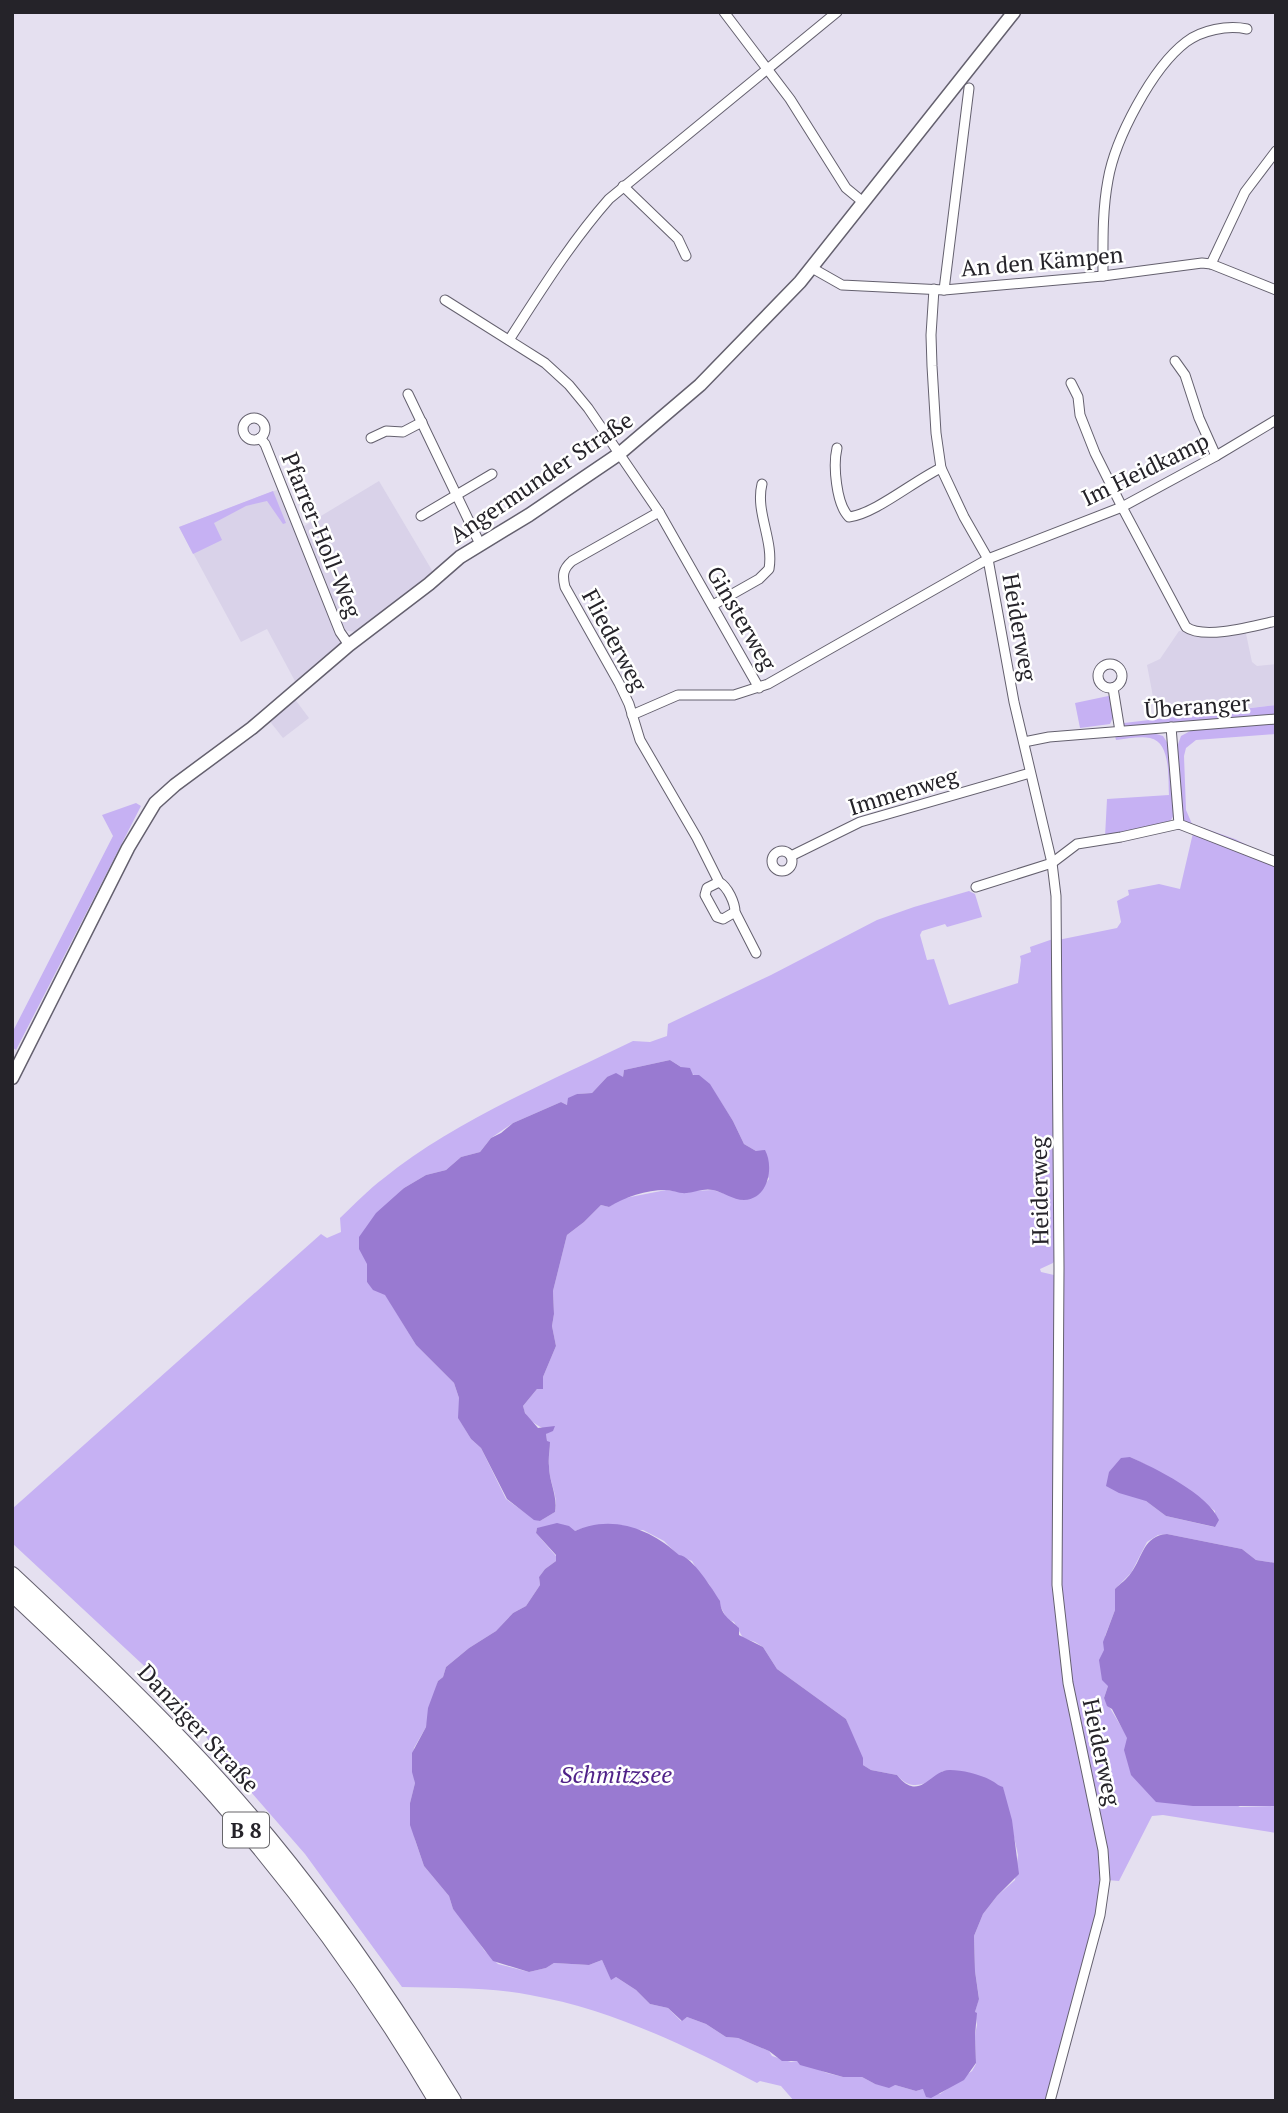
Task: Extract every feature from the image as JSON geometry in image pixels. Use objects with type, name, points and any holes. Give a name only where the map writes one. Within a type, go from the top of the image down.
[{"type":"highway","name":"Danziger Straße","points":[[12,1575],[129,1685],[263,1831],[308,1886],[387,1995],[453,2101]]},
{"type":"highway","name":"Danziger Straße","points":[[12,1593],[162,1738],[254,1840],[296,1892],[378,2005],[437,2101]]},
{"type":"main road","name":"Angermunder Straße","points":[[12,1078],[128,848],[155,803],[189,774],[252,728],[349,645],[480,544],[529,515],[619,454],[700,385],[812,268],[1014,12]]},
{"type":"street","points":[[724,12],[790,99],[846,188],[863,202]]},
{"type":"street","points":[[509,340],[596,214],[623,186],[768,71],[837,12]]},
{"type":"street","points":[[1104,276],[1108,178],[1122,136],[1145,91],[1170,58],[1195,36],[1221,28],[1247,29]]},
{"type":"street","name":"Heiderweg","points":[[969,88],[931,335],[936,433],[941,468],[988,559],[1009,678],[1052,863],[1056,905],[1059,1241],[1057,1585],[1068,1684],[1104,1850],[1105,1880],[1100,1915],[1050,2101]]},
{"type":"street","points":[[1211,264],[1245,192],[1276,151]]},
{"type":"street","points":[[623,186],[678,239],[686,256]]},
{"type":"street","name":"An den Kämpen","points":[[812,268],[842,285],[939,290],[1104,276],[1202,263],[1211,264],[1276,290]]},
{"type":"street","name":"Ginsterweg","points":[[444,300],[545,363],[569,385],[588,408],[659,512],[759,688],[988,559]]},
{"type":"street","points":[[1175,362],[1185,375],[1199,418],[1216,456]]},
{"type":"street","points":[[1071,383],[1095,453],[1185,626],[1195,632],[1207,632],[1276,621]]},
{"type":"street","points":[[408,394],[480,544]]},
{"type":"street","name":"Im Heidkamp","points":[[988,559],[1122,507],[1276,420]]},
{"type":"street","points":[[371,438],[386,431],[403,432],[422,422]]},
{"type":"street","name":"Pfarrer-Holl-Weg","points":[[260,438],[265,444],[304,538],[340,632],[349,645]]},
{"type":"street","points":[[837,448],[834,462],[842,504],[849,517],[862,514],[941,468]]},
{"type":"street","points":[[422,516],[492,474]]},
{"type":"street","points":[[713,606],[759,579],[769,569],[770,557],[760,502],[762,484]]},
{"type":"street","name":"Fliederweg","points":[[659,512],[572,561],[565,568],[562,577],[619,683],[640,740],[697,838],[719,882],[724,885],[756,953]]},
{"type":"street","name":"Fliederweg","points":[[632,715],[678,695],[733,695],[759,688]]},
{"type":"street","name":"Überanger","points":[[1113,688],[1120,731]]},
{"type":"street","name":"Überanger","points":[[1024,742],[1049,737],[1276,719]]},
{"type":"street","points":[[1171,727],[1179,824]]},
{"type":"street","name":"Immenweg","points":[[791,856],[860,822],[1030,774]]},
{"type":"street","points":[[976,887],[1052,863],[1077,844],[1179,824],[1276,862]]},
{"type":"street","points":[[719,882],[707,888],[705,895],[717,917],[723,919],[735,912]]},
{"type":"shaded area","points":[[379,481],[433,572],[356,632],[341,630],[301,528]]},
{"type":"shaded area","points":[[282,488],[342,644],[296,683],[267,629],[241,642],[179,527]]},
{"type":"shaded area","points":[[273,491],[286,523],[283,524],[267,501],[246,506],[214,523],[222,540],[193,554],[179,527]]},
{"type":"shaded area","points":[[1245,629],[1252,662],[1257,666],[1276,664],[1276,705],[1157,718],[1147,665],[1160,659],[1179,631],[1201,634]]},
{"type":"shaded area","points":[[1113,695],[1114,715],[1110,724],[1080,728],[1075,703]]},
{"type":"shaded area","points":[[294,698],[309,718],[283,738],[268,719]]},
{"type":"shaded area","points":[[1276,705],[1276,715],[1124,728],[1124,723]]},
{"type":"shaded area","points":[[1276,723],[1276,734],[1196,740],[1186,748],[1184,756],[1186,810],[1192,824],[1235,839],[1267,855],[1185,822],[1182,817],[1176,750],[1181,736],[1194,729]]},
{"type":"shaded area","points":[[1153,733],[1163,736],[1170,747],[1176,811],[1165,825],[1105,837],[1107,799],[1169,795],[1167,762],[1162,746],[1150,738],[1116,740],[1115,736]]},
{"type":"shaded area","points":[[136,803],[141,806],[16,1050],[12,1047],[12,1033],[113,836],[102,815]]},
{"type":"shaded area","points":[[1193,833],[1276,864],[1276,1563],[1256,1560],[1242,1549],[1167,1534],[1158,1535],[1147,1542],[1131,1573],[1115,1589],[1115,1610],[1105,1636],[1108,1686],[1104,1698],[1128,1738],[1127,1745],[1240,1807],[1276,1806],[1276,1833],[1163,1815],[1152,1816],[1119,1881],[1107,1880],[1070,1684],[1059,1585],[1058,940],[1117,928],[1121,922],[1117,901],[1129,895],[1128,890],[1159,884],[1180,889]],"holes":[[[1130,1457],[1174,1481],[1215,1511],[1214,1527],[1166,1516],[1146,1501]]]},
{"type":"shaded area","points":[[969,891],[975,894],[982,917],[947,927],[945,924],[922,931],[920,935],[927,960],[934,959],[949,1005],[1018,983],[1020,956],[1031,952],[1030,947],[1053,939],[1058,1255],[1053,1263],[1040,1269],[1041,1272],[1054,1275],[1058,1283],[1055,1585],[1066,1684],[1102,1851],[1102,1896],[1048,2101],[794,2101],[781,2086],[760,2081],[757,2083],[675,2042],[589,2009],[514,1992],[402,1987],[305,1854],[237,1776],[184,1709],[155,1676],[12,1543],[12,1509],[321,1234],[327,1238],[341,1232],[340,1218],[372,1187],[411,1157],[504,1103],[633,1041],[650,1042],[667,1036],[668,1024],[877,920]],"holes":[[[670,1060],[710,1085],[744,1144],[756,1151],[769,1179],[756,1196],[744,1200],[713,1190],[687,1193],[666,1190],[620,1199],[609,1207],[601,1205],[567,1235],[553,1291],[552,1326],[556,1346],[543,1377],[543,1389],[537,1389],[523,1406],[526,1415],[533,1422],[550,1431],[546,1434],[547,1442],[550,1443],[549,1472],[556,1506],[555,1512],[540,1521],[506,1499],[481,1448],[471,1439],[459,1419],[459,1398],[454,1383],[416,1345],[385,1294],[367,1282],[367,1264],[397,1196],[404,1188],[426,1175],[446,1170],[461,1157],[480,1152],[491,1138],[513,1123],[561,1102],[567,1105],[577,1094],[592,1093],[607,1077],[623,1078],[624,1070]],[[537,1528],[575,1531],[583,1528],[643,1530],[664,1541],[679,1556],[692,1561],[709,1584],[727,1619],[734,1622],[743,1638],[763,1647],[777,1669],[846,1719],[863,1765],[871,1770],[897,1775],[908,1784],[914,1785],[926,1783],[943,1771],[970,1773],[1003,1788],[1018,1855],[1015,1880],[997,1896],[983,1914],[974,1936],[979,1998],[975,2012],[976,2064],[972,2071],[940,2094],[923,2089],[916,2091],[895,2085],[875,2084],[862,2077],[843,2077],[797,2061],[791,2062],[772,2056],[769,2051],[738,2038],[726,2037],[706,2024],[687,2017],[681,2021],[668,2008],[650,2004],[636,1990],[616,1977],[611,1979],[602,1960],[589,1965],[554,1963],[529,1972],[498,1964],[484,1950],[453,1909],[449,1896],[424,1866],[415,1840],[410,1803],[415,1783],[412,1762],[414,1748],[426,1727],[438,1681],[443,1677],[446,1667],[496,1631],[513,1613],[526,1606],[540,1585],[539,1577],[556,1561],[556,1556],[536,1533]]]},
{"type":"water","points":[[670,1060],[681,1067],[690,1068],[693,1075],[699,1075],[710,1084],[744,1144],[756,1151],[765,1150],[769,1164],[767,1181],[759,1194],[744,1200],[710,1190],[684,1193],[658,1190],[636,1195],[609,1207],[601,1205],[567,1235],[553,1291],[552,1326],[556,1346],[543,1377],[543,1389],[537,1389],[523,1406],[525,1413],[538,1428],[555,1426],[553,1431],[546,1434],[547,1441],[550,1442],[549,1472],[555,1512],[540,1521],[534,1520],[507,1499],[481,1448],[471,1439],[458,1418],[459,1398],[454,1383],[416,1345],[385,1295],[373,1290],[367,1282],[367,1264],[359,1249],[359,1237],[376,1213],[404,1188],[426,1175],[446,1170],[461,1157],[480,1152],[491,1138],[513,1123],[561,1102],[567,1105],[568,1098],[577,1094],[592,1093],[607,1077],[616,1073],[623,1077],[624,1070]]},
{"type":"water","points":[[1130,1457],[1180,1483],[1204,1501],[1219,1520],[1215,1527],[1166,1516],[1146,1501],[1106,1486],[1109,1472],[1121,1458]]},
{"type":"water","name":"Schmitzsee","points":[[557,1523],[569,1526],[575,1531],[589,1526],[617,1524],[644,1531],[690,1561],[717,1596],[724,1614],[739,1628],[739,1635],[763,1647],[777,1669],[846,1719],[863,1758],[863,1765],[871,1770],[897,1775],[912,1786],[919,1786],[937,1774],[950,1770],[979,1775],[1003,1787],[1012,1820],[1019,1874],[983,1914],[974,1936],[979,1999],[975,2012],[976,2063],[964,2080],[931,2098],[926,2097],[923,2089],[916,2091],[895,2085],[889,2088],[862,2077],[843,2077],[800,2065],[797,2061],[782,2061],[769,2051],[738,2038],[726,2037],[706,2024],[687,2017],[682,2021],[668,2008],[650,2004],[636,1990],[616,1977],[611,1980],[602,1960],[589,1965],[554,1963],[529,1972],[493,1961],[453,1909],[449,1896],[424,1866],[410,1825],[410,1803],[415,1783],[412,1753],[426,1727],[428,1708],[446,1667],[496,1631],[513,1613],[526,1606],[540,1585],[539,1577],[556,1561],[556,1555],[536,1533],[537,1528]]},
{"type":"water","points":[[1167,1534],[1242,1549],[1256,1560],[1276,1563],[1276,1806],[1193,1806],[1156,1802],[1131,1775],[1124,1750],[1127,1738],[1104,1698],[1108,1686],[1102,1680],[1099,1660],[1115,1610],[1115,1589],[1131,1573],[1148,1543]]}]
